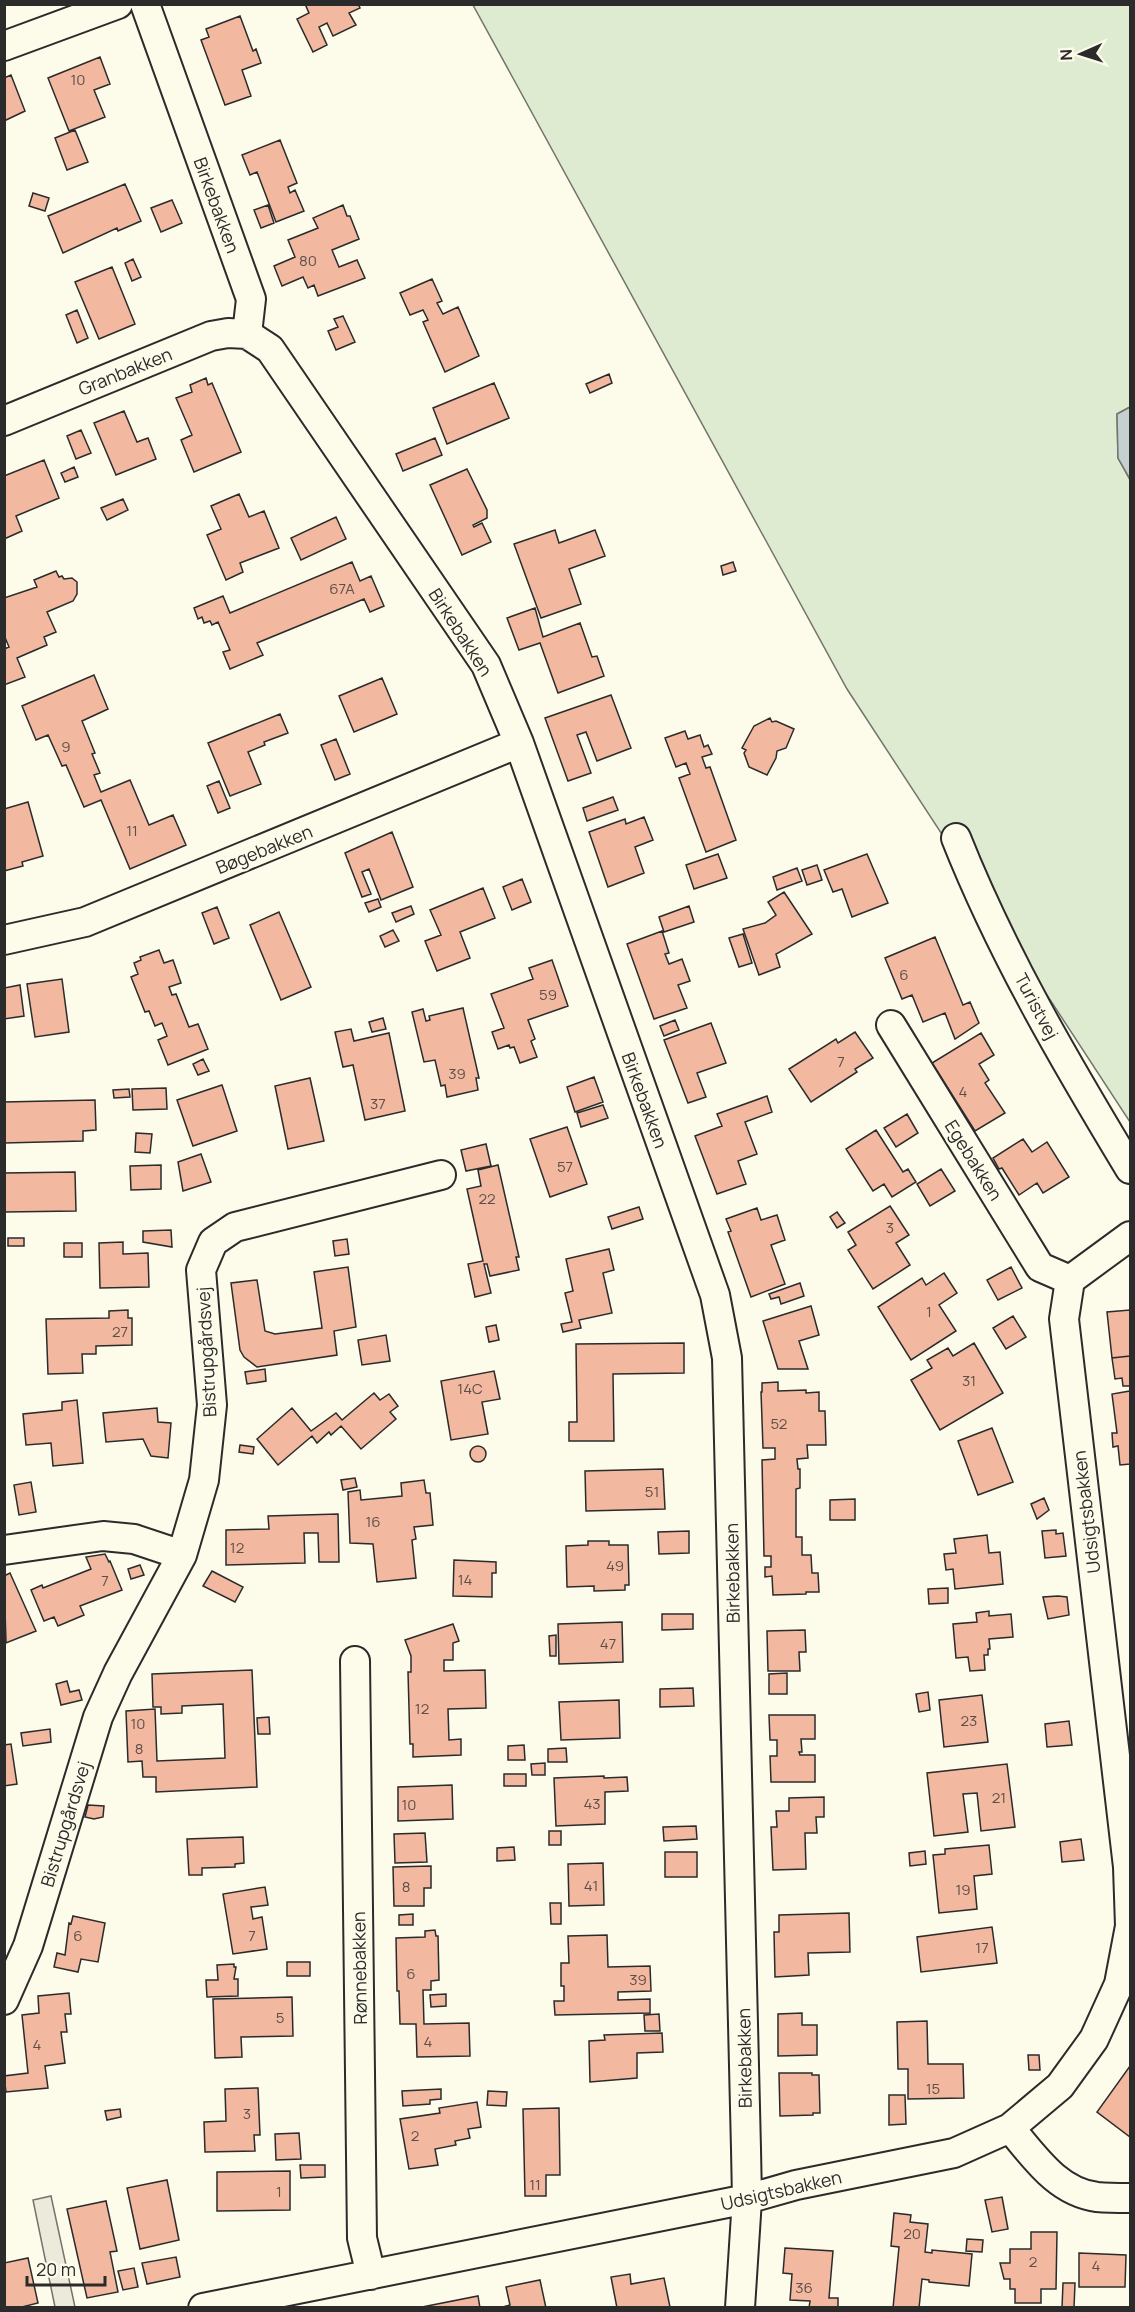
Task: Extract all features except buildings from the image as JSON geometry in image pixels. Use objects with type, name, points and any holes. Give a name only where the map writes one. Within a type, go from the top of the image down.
[{"type":"street","points":[[4,46],[118,4]]},
{"type":"street","name":"Birkebakken","points":[[145,4],[251,299],[247,334],[270,349],[486,665],[519,743],[715,1295],[727,1358],[747,2199],[740,2307]]},
{"type":"street","name":"Granbakken","points":[[4,421],[211,336],[228,333],[247,334]]},
{"type":"street","name":"Bøgebakken","points":[[4,940],[85,922],[519,743]]},
{"type":"street","name":"Turistvej","points":[[956,838],[1013,959],[1065,1059],[1131,1169]]},
{"type":"street","name":"Egebakken","points":[[891,1025],[1040,1267],[1070,1280]]},
{"type":"street","name":"Bistrupgårdsvej","points":[[4,2000],[28,1946],[98,1717],[118,1673],[182,1555],[204,1480],[212,1405],[201,1270],[213,1242],[236,1227],[441,1175]]},
{"type":"street","points":[[1070,1280],[1131,1236]]},
{"type":"street","name":"Udsigtsbakken","points":[[203,2307],[747,2199],[796,2185],[954,2153],[1010,2128],[1060,2086],[1094,2039],[1119,1984],[1130,1926],[1127,1818],[1064,1319],[1070,1280]]},
{"type":"street","points":[[4,1550],[104,1536],[134,1539],[182,1555]]},
{"type":"street","name":"Rønnebakken","points":[[355,1661],[362,2238],[371,2275]]},
{"type":"street","points":[[1010,2128],[1048,2172],[1069,2188],[1095,2197],[1131,2198]]},
{"type":"green space","points":[[473,5],[1130,5],[1130,407],[1117,414],[1118,458],[1130,480],[1130,1122],[847,689]]},
{"type":"shaded area","points":[[1130,407],[1130,479],[1118,458],[1117,414]]},
{"type":"shaded area","points":[[51,2196],[75,2307],[55,2307],[33,2200]]}]
